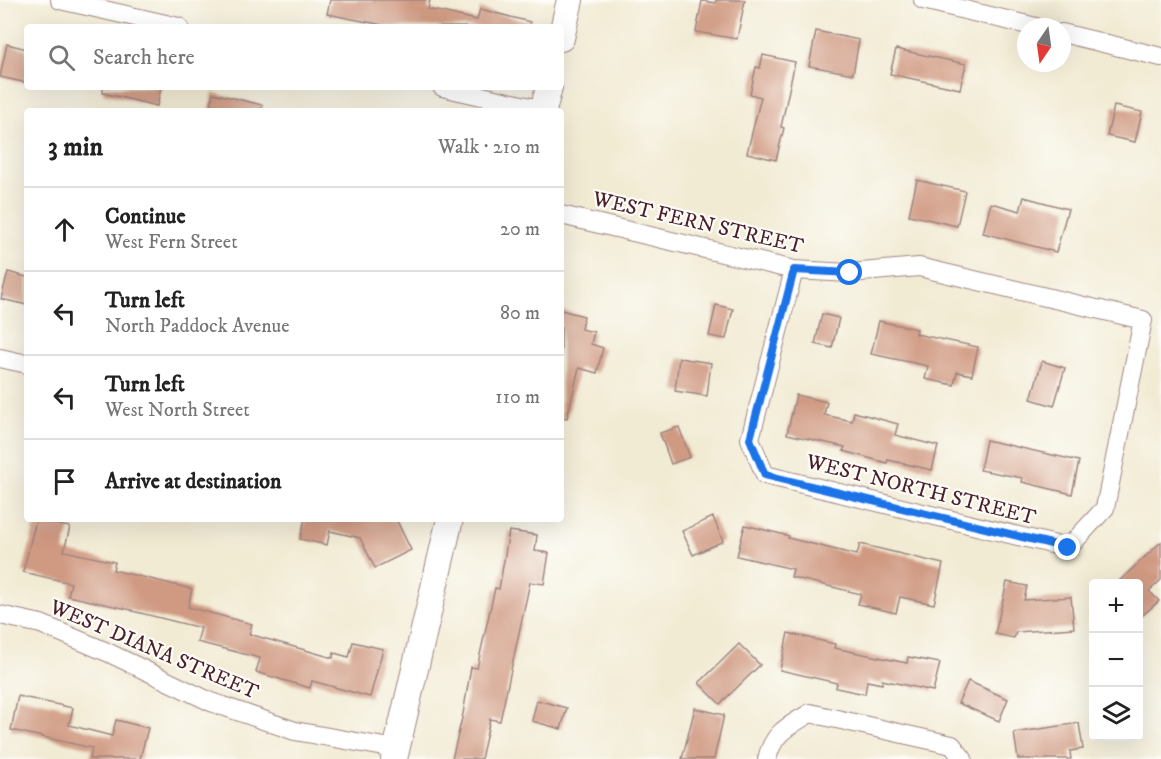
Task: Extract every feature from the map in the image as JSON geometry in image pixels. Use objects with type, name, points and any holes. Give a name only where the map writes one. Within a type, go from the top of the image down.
[{"type":"street","points":[[60,0],[166,24]]},
{"type":"street","points":[[564,25],[570,0]]},
{"type":"street","points":[[923,0],[1017,22]]},
{"type":"street","points":[[1071,35],[1161,57]]},
{"type":"street","points":[[461,90],[545,103]]},
{"type":"street","name":"WEST FERN STREET","points":[[564,216],[794,270],[850,273],[920,267],[1143,320],[1105,508],[1068,548]]},
{"type":"street","name":"WEST NORTH STREET","points":[[794,270],[750,439],[765,475],[1068,548]]},
{"type":"street","points":[[0,358],[24,363]]},
{"type":"street","points":[[395,754],[449,522]]},
{"type":"street","name":"WEST DIANA STREET","points":[[0,615],[41,624],[107,652],[210,702],[295,731],[395,754]]},
{"type":"street","points":[[767,759],[769,750],[779,733],[810,713],[952,745],[963,759]]},
{"type":"building","points":[[330,0],[430,0],[428,9],[477,20],[480,9],[530,22],[530,24],[378,24],[327,14]]},
{"type":"building","points":[[716,0],[745,0],[737,39],[696,32],[702,1],[716,3]]},
{"type":"building","points":[[816,31],[859,40],[853,74],[809,66]]},
{"type":"building","points":[[7,44],[24,48],[24,82],[0,77]]},
{"type":"building","points":[[896,49],[966,64],[960,89],[890,74]]},
{"type":"building","points":[[763,55],[795,62],[776,160],[747,153],[761,97],[750,94],[756,67],[760,68]]},
{"type":"building","points":[[103,90],[160,90],[157,106],[103,93]]},
{"type":"building","points":[[213,93],[262,105],[262,108],[210,108]]},
{"type":"building","points":[[1114,106],[1142,112],[1135,142],[1107,136]]},
{"type":"building","points":[[917,180],[965,191],[957,226],[909,215]]},
{"type":"building","points":[[1024,197],[1068,209],[1056,252],[983,233],[991,203],[1020,211]]},
{"type":"building","points":[[8,272],[24,276],[24,304],[1,299]]},
{"type":"building","points":[[716,305],[733,309],[726,339],[709,336]]},
{"type":"building","points":[[564,311],[584,316],[581,329],[594,332],[591,344],[603,348],[597,373],[579,368],[567,418],[564,418]]},
{"type":"building","points":[[822,314],[839,318],[832,348],[815,344]]},
{"type":"building","points":[[879,321],[917,329],[916,334],[978,347],[972,375],[957,372],[954,385],[925,379],[928,366],[871,354]]},
{"type":"building","points":[[679,358],[711,363],[707,396],[675,391]]},
{"type":"building","points":[[1042,361],[1065,368],[1054,406],[1031,399]]},
{"type":"building","points":[[796,395],[827,402],[824,415],[852,421],[854,412],[898,424],[895,435],[938,446],[932,470],[888,460],[887,463],[843,451],[845,447],[787,434]]},
{"type":"building","points":[[679,427],[690,457],[671,464],[660,433]]},
{"type":"building","points":[[986,440],[1079,461],[1072,494],[1022,482],[1023,478],[980,470]]},
{"type":"building","points":[[713,517],[723,541],[693,555],[682,531]]},
{"type":"building","points":[[36,522],[70,527],[64,551],[115,562],[113,570],[192,589],[188,607],[252,624],[249,634],[333,658],[334,653],[349,657],[353,642],[383,649],[370,697],[312,681],[310,688],[256,672],[260,658],[197,642],[201,628],[68,596],[71,583],[23,572]]},
{"type":"building","points":[[304,522],[397,522],[411,550],[375,568],[360,538],[330,531],[327,545],[300,539]]},
{"type":"building","points":[[745,525],[857,555],[860,544],[943,564],[934,604],[900,597],[896,613],[858,604],[861,594],[791,577],[793,569],[737,556]]},
{"type":"building","points":[[509,531],[537,535],[535,551],[549,553],[544,584],[530,582],[500,721],[490,719],[481,759],[452,759],[471,667],[477,668],[495,588],[499,589]]},
{"type":"building","points":[[1161,542],[1161,580],[1149,591],[1159,601],[1143,615],[1143,579],[1121,579]]},
{"type":"building","points":[[1007,582],[1027,586],[1024,600],[1071,597],[1074,628],[1016,632],[1014,638],[995,634]]},
{"type":"building","points":[[788,633],[835,644],[834,648],[907,663],[908,657],[940,663],[933,691],[882,680],[882,684],[867,681],[865,694],[836,688],[837,683],[780,670]]},
{"type":"building","points":[[739,644],[760,665],[720,704],[699,683]]},
{"type":"building","points":[[968,681],[1008,699],[999,721],[958,703]]},
{"type":"building","points":[[18,696],[73,708],[69,725],[112,736],[116,720],[148,728],[140,759],[90,759],[92,748],[11,730]]},
{"type":"building","points":[[537,700],[567,708],[561,729],[532,721]]},
{"type":"building","points":[[695,708],[724,715],[714,759],[682,759]]},
{"type":"building","points":[[1079,723],[1083,749],[1070,751],[1071,759],[1018,759],[1014,733]]},
{"type":"route","points":[[850,273],[794,270],[750,439],[765,475],[1068,548]]}]
